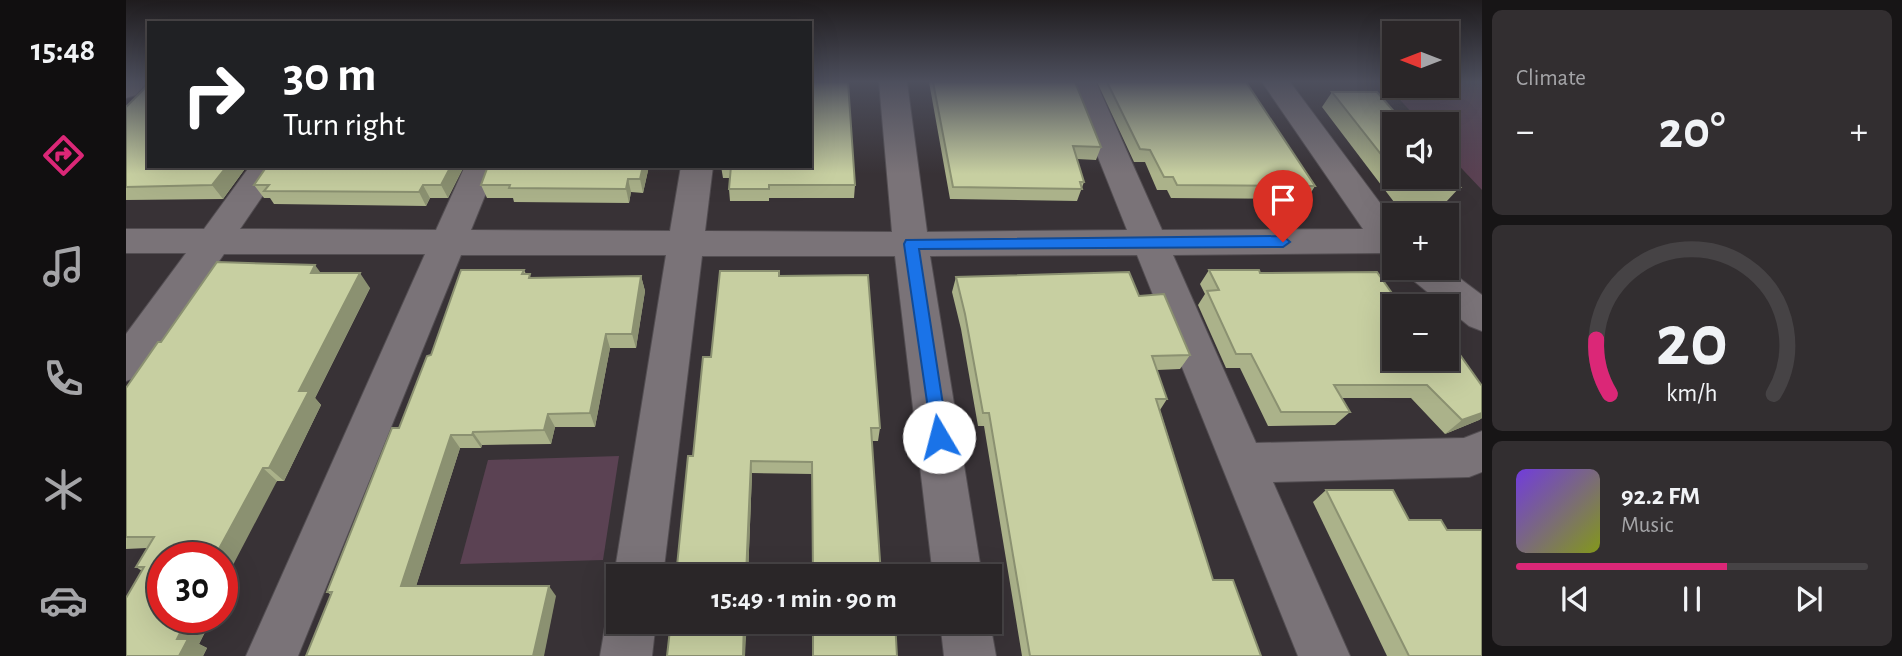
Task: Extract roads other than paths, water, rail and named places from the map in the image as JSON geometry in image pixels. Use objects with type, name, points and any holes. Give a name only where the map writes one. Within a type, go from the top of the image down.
[{"type":"street","points":[[896,113],[911,244],[956,564]]},
{"type":"street","points":[[1095,113],[1324,656]]},
{"type":"street","points":[[1298,113],[1382,229]]},
{"type":"street","points":[[126,365],[266,168]]},
{"type":"street","points":[[272,656],[480,168]]},
{"type":"street","points":[[640,564],[697,168]]},
{"type":"street","points":[[126,241],[1382,243]]},
{"type":"street","points":[[1437,280],[1482,316]]},
{"type":"street","points":[[1244,463],[1469,457],[1482,450]]},
{"type":"street","points":[[626,656],[629,634]]},
{"type":"street","points":[[967,634],[970,656]]}]
